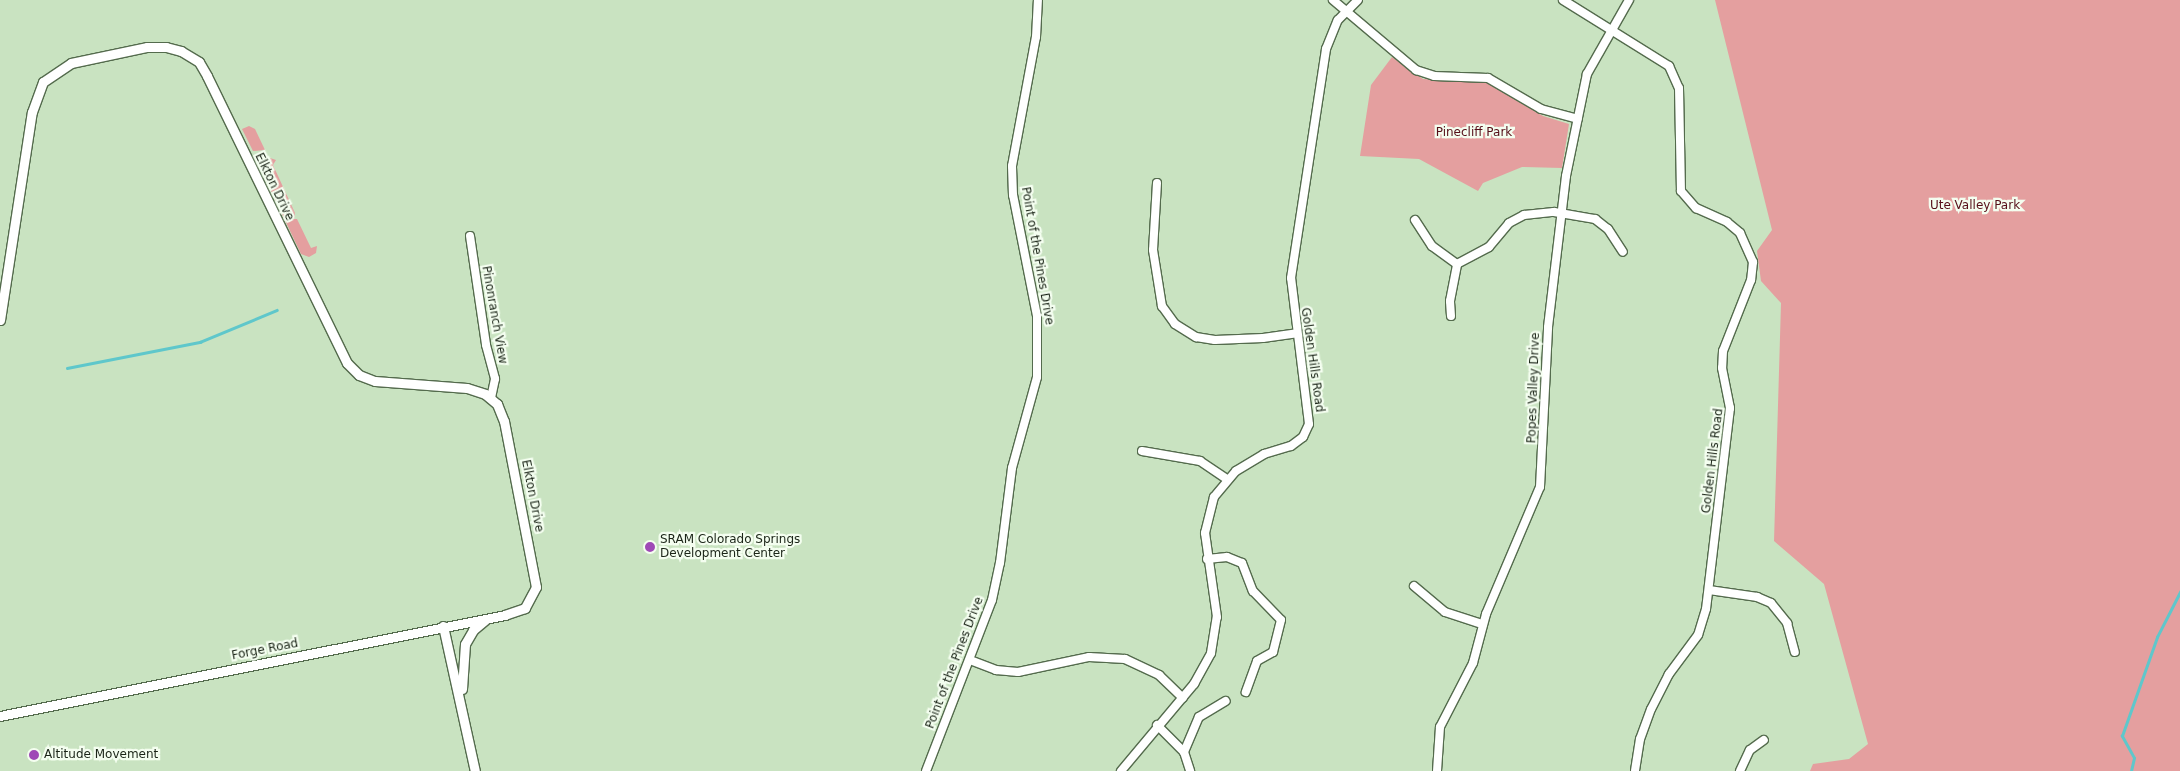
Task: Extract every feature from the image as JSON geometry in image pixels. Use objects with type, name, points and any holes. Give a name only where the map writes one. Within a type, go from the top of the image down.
[{"type":"street","name":"Point of the Pines Drive","points":[[926,771],[970,660],[998,575],[1012,468],[1037,378],[1037,316],[1013,195],[1012,166],[1036,38],[1038,0]]},
{"type":"street","points":[[1333,0],[1416,70],[1434,76],[1488,78],[1541,109],[1578,119]]},
{"type":"street","name":"Golden Hills Road","points":[[1121,771],[1157,725],[1183,698],[1207,663],[1217,629],[1205,543],[1207,514],[1227,479],[1255,458],[1291,446],[1306,431],[1310,417],[1297,333],[1291,278],[1329,36],[1346,11],[1358,0]]},
{"type":"street","name":"Golden Hills Road","points":[[1563,0],[1664,60],[1674,72],[1679,88],[1681,191],[1696,208],[1727,222],[1740,233],[1753,262],[1751,280],[1723,351],[1722,368],[1730,408],[1709,590],[1698,635],[1661,686],[1645,724],[1635,771]]},
{"type":"street","name":"Popes Valley Drive","points":[[1438,771],[1440,727],[1472,663],[1483,624],[1534,504],[1541,478],[1548,327],[1561,213],[1578,119],[1587,74],[1629,0]]},
{"type":"street","name":"Elkton Drive","points":[[0,320],[32,112],[43,82],[71,63],[147,47],[173,48],[198,62],[206,76],[336,346],[353,369],[375,382],[467,388],[492,398],[504,421],[536,578],[531,601]]},
{"type":"street","points":[[1157,183],[1153,250],[1162,306],[1175,324],[1196,337],[1215,340],[1263,338],[1297,333]]},
{"type":"street","points":[[1457,264],[1489,247],[1516,218],[1532,212],[1561,213],[1595,219],[1608,229],[1623,252]]},
{"type":"street","points":[[1415,220],[1432,246],[1457,264]]},
{"type":"street","name":"Pinonranch View","points":[[470,236],[486,344],[494,379],[492,398]]},
{"type":"street","points":[[1451,316],[1450,301],[1457,264]]},
{"type":"street","points":[[1142,451],[1200,461],[1227,479]]},
{"type":"street","points":[[1207,559],[1227,556],[1242,563],[1253,591],[1282,620],[1273,652],[1257,661],[1246,692]]},
{"type":"street","points":[[1414,586],[1445,612],[1483,624]]},
{"type":"street","points":[[1709,590],[1756,598],[1771,603],[1787,623],[1795,652]]},
{"type":"street","name":"Forge Road","points":[[0,716],[518,612],[531,601]]},
{"type":"street","points":[[466,726],[461,674],[463,653],[472,630],[488,618]]},
{"type":"street","points":[[443,626],[475,771]]},
{"type":"street","points":[[970,660],[996,670],[1018,672],[1089,657],[1125,659],[1159,676],[1183,698]]},
{"type":"street","points":[[1184,752],[1199,717],[1226,701]]},
{"type":"street","points":[[1157,725],[1184,752],[1190,771]]},
{"type":"street","points":[[1740,771],[1750,750],[1764,740]]},
{"type":"green space","name":"Ute Valley Park","points":[[1715,0],[2180,0],[2180,771],[1810,771],[1813,764],[1849,759],[1868,744],[1824,584],[1774,541],[1781,303],[1761,281],[1757,251],[1772,230]]},
{"type":"green space","name":"Pinecliff Park","points":[[1392,57],[1423,79],[1485,82],[1543,116],[1569,124],[1562,168],[1522,167],[1483,183],[1478,191],[1419,159],[1360,156],[1371,85]]},
{"type":"green space","points":[[249,126],[255,129],[265,150],[253,151],[242,129]]},
{"type":"green space","points":[[270,158],[276,160],[273,165],[295,213],[294,219],[297,219],[311,248],[317,246],[316,253],[309,257],[301,254],[262,172],[261,163]]},
{"type":"waterway","points":[[67,368],[200,342],[277,310]]},
{"type":"waterway","points":[[2131,771],[2134,758],[2122,736],[2157,637],[2180,592]]},
{"type":"place","name":"SRAM Colorado Springs Development Center","points":[[650,547]]},
{"type":"place","name":"Altitude Movement","points":[[34,755]]}]
